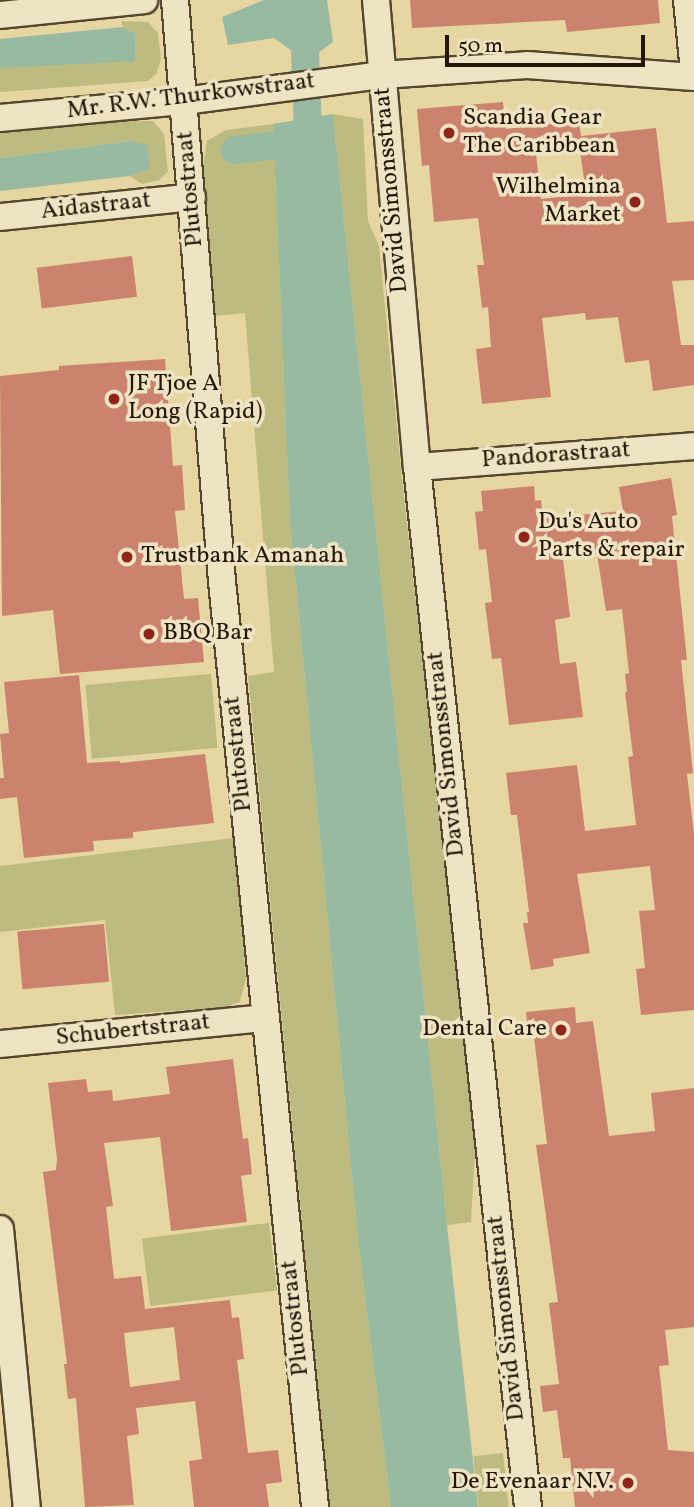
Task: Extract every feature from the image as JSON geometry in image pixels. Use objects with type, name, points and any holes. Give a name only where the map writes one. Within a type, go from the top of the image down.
[{"type":"street","points":[[0,15],[145,0]]},
{"type":"street","name":"Plutostraat","points":[[175,0],[222,581],[315,1507]]},
{"type":"street","name":"David Simonsstraat","points":[[376,0],[417,467],[527,1507]]},
{"type":"street","points":[[687,0],[694,74]]},
{"type":"street","name":"Mr. R.W. Thurkowstraat","points":[[0,118],[184,100],[382,75],[527,65],[694,74]]},
{"type":"street","name":"Aidastraat","points":[[0,217],[192,197]]},
{"type":"street","name":"Pandorastraat","points":[[417,467],[694,446]]},
{"type":"street","name":"Schubertstraat","points":[[0,1044],[266,1018]]},
{"type":"street","points":[[0,1229],[27,1507]]},
{"type":"shaded area","points":[[264,0],[327,0],[333,42],[318,53],[296,54],[274,38],[228,45],[222,17]]},
{"type":"shaded area","points":[[121,21],[148,22],[158,33],[161,58],[157,73],[148,81],[0,92],[0,68],[36,65],[135,34],[123,27]]},
{"type":"shaded area","points":[[123,27],[135,34],[135,61],[0,68],[0,39]]},
{"type":"shaded area","points":[[333,114],[363,119],[368,221],[379,246],[402,479],[476,1132],[471,1222],[447,1225]]},
{"type":"shaded area","points":[[333,114],[478,1507],[391,1507],[358,1239],[290,521],[273,124]]},
{"type":"shaded area","points":[[153,121],[164,134],[168,172],[159,180],[142,184],[130,176],[149,169],[131,141],[0,158],[0,131]]},
{"type":"shaded area","points":[[273,124],[290,521],[358,1239],[391,1507],[330,1507],[248,676],[274,672],[245,313],[215,316],[203,167],[207,141],[226,130]]},
{"type":"shaded area","points":[[131,141],[148,145],[149,169],[130,176],[0,191],[0,158]]},
{"type":"shaded area","points":[[211,674],[217,748],[92,759],[85,685]]},
{"type":"shaded area","points":[[234,838],[246,978],[240,1002],[226,1007],[115,1015],[105,920],[0,932],[0,866]]},
{"type":"shaded area","points":[[269,1223],[277,1290],[150,1306],[142,1239]]},
{"type":"shaded area","points":[[503,1453],[509,1507],[479,1507],[473,1456]]},
{"type":"building","points":[[410,0],[658,0],[660,23],[567,32],[565,20],[412,28]]},
{"type":"building","points":[[503,102],[506,129],[579,121],[581,136],[656,128],[667,223],[694,221],[694,280],[672,281],[681,345],[694,345],[694,385],[653,391],[649,360],[625,363],[618,317],[586,320],[585,313],[542,318],[551,397],[482,404],[476,349],[491,347],[488,307],[482,308],[477,265],[484,265],[478,218],[434,222],[429,165],[422,166],[417,109]],"holes":[[[580,150],[586,194],[541,199],[536,154]]]},
{"type":"building","points":[[132,256],[137,297],[42,308],[37,268]]},
{"type":"building","points":[[165,359],[173,466],[182,465],[185,510],[175,511],[184,599],[198,598],[204,662],[60,674],[53,610],[2,616],[0,376],[59,370],[59,366]]},
{"type":"building","points":[[671,478],[677,515],[672,516],[687,660],[681,660],[693,773],[687,774],[694,834],[694,1010],[641,1015],[636,969],[645,968],[639,911],[655,910],[650,866],[577,874],[590,953],[553,959],[554,966],[531,970],[523,923],[528,923],[529,912],[517,815],[511,815],[506,773],[577,765],[585,831],[636,825],[628,757],[633,756],[625,692],[625,674],[629,673],[622,609],[606,611],[597,554],[563,559],[570,617],[555,620],[560,664],[576,662],[583,717],[509,725],[501,658],[492,659],[485,603],[492,602],[486,549],[479,550],[475,512],[483,511],[481,491],[534,486],[535,501],[541,500],[543,518],[623,511],[619,487]]},
{"type":"building","points":[[79,675],[87,763],[120,763],[205,754],[214,823],[133,832],[133,838],[93,841],[94,851],[24,858],[17,797],[0,799],[0,778],[4,778],[0,734],[9,733],[4,682]]},
{"type":"building","points":[[104,924],[109,982],[22,989],[17,932]]},
{"type":"building","points":[[575,1007],[576,1023],[593,1021],[609,1136],[655,1131],[651,1093],[694,1088],[694,1327],[665,1330],[669,1365],[659,1366],[668,1450],[694,1452],[694,1507],[575,1507],[570,1458],[563,1458],[557,1410],[543,1412],[540,1386],[559,1384],[549,1303],[558,1302],[536,1145],[547,1144],[534,1037],[529,1038],[526,1012]]},
{"type":"building","points":[[233,1059],[243,1139],[248,1138],[252,1174],[241,1176],[247,1222],[171,1231],[160,1137],[104,1143],[113,1206],[106,1207],[114,1279],[141,1276],[145,1309],[230,1300],[232,1318],[239,1317],[244,1359],[237,1360],[248,1453],[278,1450],[282,1482],[266,1484],[269,1507],[194,1507],[189,1461],[202,1459],[195,1401],[136,1408],[139,1434],[127,1436],[134,1505],[85,1507],[76,1398],[68,1399],[64,1364],[67,1364],[43,1172],[56,1170],[57,1159],[48,1083],[86,1079],[88,1092],[112,1090],[113,1101],[170,1094],[166,1067]],"holes":[[[174,1327],[180,1380],[130,1387],[124,1333]]]},
{"type":"waterway","points":[[303,0],[309,156]]},
{"type":"waterway","points":[[235,150],[308,142]]},
{"type":"place","name":"Scandia Gear The Caribbean","points":[[449,133]]},
{"type":"place","name":"Wilhelmina Market","points":[[635,202]]},
{"type":"place","name":"JF Tjoe A Long (Rapid)","points":[[114,399]]},
{"type":"place","name":"Du's Auto Parts & repair","points":[[524,537]]},
{"type":"place","name":"Trustbank Amanah","points":[[127,557]]},
{"type":"place","name":"BBQ Bar","points":[[149,634]]},
{"type":"place","name":"Dental Care","points":[[561,1030]]},
{"type":"place","name":"De Evenaar N.V.","points":[[628,1483]]}]
